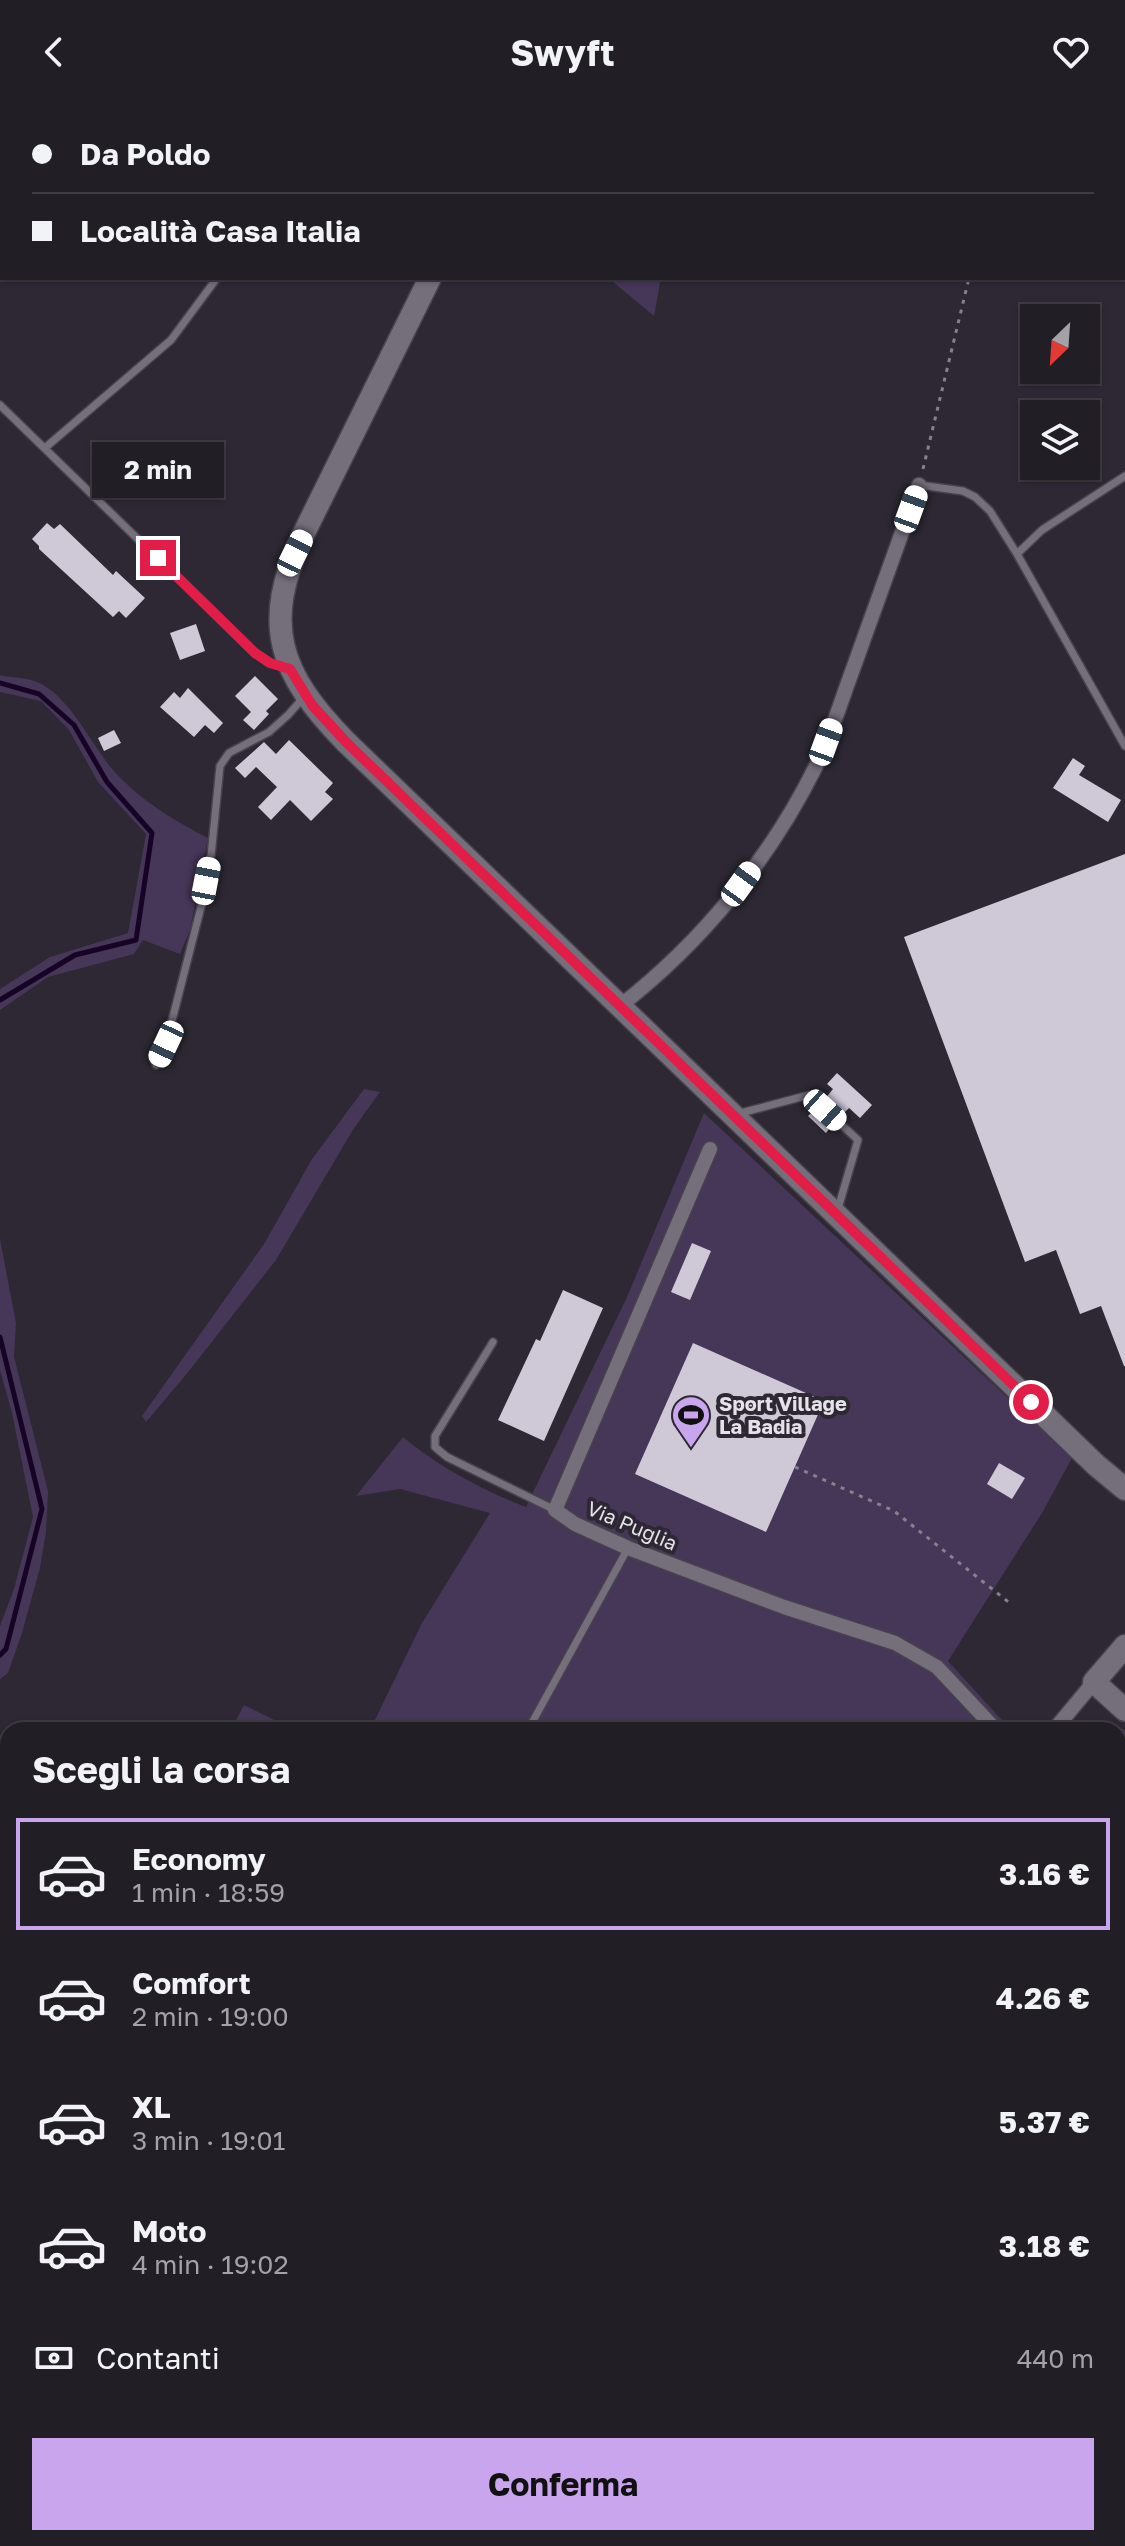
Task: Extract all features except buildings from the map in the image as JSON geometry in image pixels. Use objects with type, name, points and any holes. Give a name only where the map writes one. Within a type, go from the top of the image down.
[{"type":"main road","points":[[429,280],[289,567],[282,590],[280,615],[290,669],[305,695],[356,752],[1096,1465],[1125,1489]]},
{"type":"main road","points":[[1096,1465],[1125,1508]]},
{"type":"main road","points":[[1123,1645],[1094,1682],[1125,1710]]},
{"type":"street","points":[[620,1006],[711,922],[763,854],[801,793],[826,742],[919,485]]},
{"type":"street","name":"Via Puglia","points":[[710,1149],[555,1510],[575,1524],[628,1548],[784,1607],[895,1643],[940,1669],[989,1722]]},
{"type":"street","points":[[1061,1722],[1094,1682]]},
{"type":"lane","points":[[46,447],[171,340],[216,280]]},
{"type":"lane","points":[[0,405],[255,653],[270,663],[290,669]]},
{"type":"lane","points":[[1017,554],[1042,530],[1125,476]]},
{"type":"lane","points":[[919,485],[963,491],[980,501],[995,517],[1125,746]]},
{"type":"lane","points":[[156,1065],[166,1044],[201,907],[220,766],[229,753],[269,732],[305,695]]},
{"type":"lane","points":[[734,1115],[809,1095],[858,1140],[836,1214]]},
{"type":"lane","points":[[493,1342],[435,1436],[435,1447],[447,1457],[555,1510]]},
{"type":"lane","points":[[532,1722],[628,1548]]},
{"type":"path","points":[[919,485],[969,280]]},
{"type":"path","points":[[795,1467],[894,1511],[1011,1604]]},
{"type":"shaded area","points":[[661,280],[654,316],[612,281]]},
{"type":"shaded area","points":[[0,675],[33,680],[49,688],[79,721],[123,781],[158,808],[208,838],[190,930],[180,954],[143,940],[134,954],[48,977],[0,1010],[0,989],[50,957],[128,933],[146,834],[98,782],[69,730],[41,701],[0,692]]},
{"type":"shaded area","points":[[364,1089],[380,1092],[354,1128],[276,1260],[146,1422],[142,1416],[264,1244],[312,1159]]},
{"type":"shaded area","name":"Sport Village La Badia","points":[[704,1113],[1072,1458],[1042,1513],[948,1661],[1004,1722],[374,1722],[422,1623],[490,1513],[400,1489],[356,1496],[403,1437],[462,1477],[526,1507],[627,1297]]},
{"type":"shaded area","points":[[0,1239],[16,1323],[14,1357],[48,1491],[40,1568],[8,1673],[0,1679],[0,1626],[14,1589],[33,1517],[0,1370]]},
{"type":"shaded area","points":[[244,1705],[278,1722],[235,1722]]},
{"type":"waterway","points":[[0,683],[39,694],[74,725],[107,782],[152,833],[136,940],[75,955],[0,1000]]},
{"type":"waterway","points":[[0,1337],[42,1509],[6,1649],[0,1655]]},
{"type":"place","name":"Sport Village La Badia","points":[[691,1449]]},
{"type":"route","points":[[158,558],[255,653],[270,663],[290,669],[312,705],[346,742],[1031,1402]]}]
